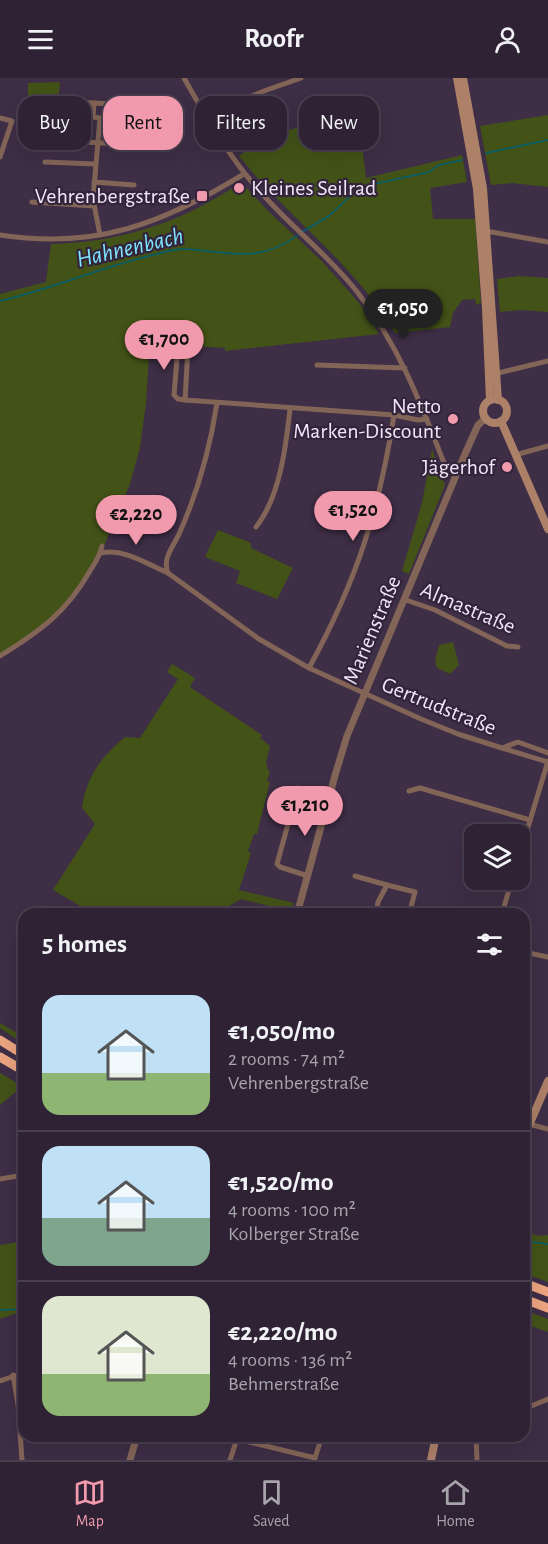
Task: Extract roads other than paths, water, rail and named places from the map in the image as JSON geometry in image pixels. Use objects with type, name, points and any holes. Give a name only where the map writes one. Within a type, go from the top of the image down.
[{"type":"highway","points":[[0,1040],[18,1051]]},
{"type":"highway","points":[[0,1057],[18,1068]]},
{"type":"highway","points":[[530,1285],[548,1292]]},
{"type":"highway","points":[[530,1301],[548,1308]]},
{"type":"main road","points":[[457,78],[477,189],[493,375]]},
{"type":"main road","points":[[463,78],[483,188],[494,400]]},
{"type":"main road","points":[[494,400],[504,403],[507,411],[501,421],[493,422],[486,418],[484,408],[494,400]]},
{"type":"main road","points":[[501,421],[548,529]]},
{"type":"main road","points":[[530,1116],[548,1081]]},
{"type":"main road","points":[[431,1460],[435,1442]]},
{"type":"street","points":[[184,78],[195,98]]},
{"type":"street","points":[[252,96],[302,78]]},
{"type":"street","points":[[91,103],[94,103],[111,104],[110,119],[93,117],[94,103]]},
{"type":"street","points":[[0,118],[12,121],[0,157]]},
{"type":"street","points":[[100,118],[94,182],[94,206],[100,235]]},
{"type":"street","points":[[0,133],[7,135]]},
{"type":"street","points":[[91,142],[103,142]]},
{"type":"street","points":[[226,150],[244,174],[358,293],[383,329],[405,368],[444,464],[457,475]]},
{"type":"street","points":[[45,162],[95,165]]},
{"type":"street","points":[[0,235],[38,239],[100,235],[142,225],[202,199],[244,174]]},
{"type":"street","points":[[94,182],[134,185]]},
{"type":"street","points":[[32,202],[94,206]]},
{"type":"street","points":[[486,231],[548,242]]},
{"type":"street","points":[[150,347],[186,345],[188,348],[185,400]]},
{"type":"street","points":[[178,347],[174,395],[178,399],[427,419]]},
{"type":"street","points":[[493,375],[548,361]]},
{"type":"street","points":[[317,365],[405,368]]},
{"type":"street","points":[[168,573],[165,566],[166,560],[195,495],[212,432],[217,403]]},
{"type":"street","points":[[256,527],[265,516],[280,470],[290,409]]},
{"type":"street","points":[[309,668],[336,616],[363,551],[380,492],[394,415]]},
{"type":"street","name":"Marienstraße","points":[[299,908],[345,741],[478,425],[486,418]]},
{"type":"street","points":[[515,455],[548,446]]},
{"type":"street","points":[[0,656],[45,626],[63,610],[82,585],[101,553],[102,546]]},
{"type":"street","name":"Gertrudstraße","points":[[101,553],[121,552],[168,573],[259,639],[309,668],[364,694],[458,734],[548,762]]},
{"type":"street","name":"Almastraße","points":[[405,600],[435,610],[507,646],[518,647]]},
{"type":"street","name":"Gertrudstraße","points":[[502,748],[518,742],[548,753]]},
{"type":"street","points":[[529,824],[548,762]]},
{"type":"street","points":[[308,876],[278,866],[287,827],[298,788],[329,795]]},
{"type":"street","points":[[408,791],[420,788],[530,820]]},
{"type":"street","points":[[355,876],[415,892],[411,908]]},
{"type":"street","points":[[377,908],[387,885]]},
{"type":"street","points":[[504,908],[509,890]]},
{"type":"street","points":[[530,953],[548,957]]},
{"type":"street","points":[[530,1125],[548,1129]]},
{"type":"street","points":[[0,1179],[18,1176]]},
{"type":"street","points":[[0,1380],[18,1374]]},
{"type":"street","points":[[13,1375],[18,1404]]},
{"type":"street","points":[[530,1406],[548,1399]]},
{"type":"street","points":[[21,1442],[22,1460]]},
{"type":"street","points":[[130,1460],[135,1442]]},
{"type":"street","points":[[230,1460],[236,1442]]},
{"type":"street","points":[[249,1442],[315,1458],[320,1442]]},
{"type":"street","points":[[476,1442],[477,1460]]},
{"type":"waterway","name":"Hahnenbach","points":[[486,153],[548,140]]},
{"type":"waterway","name":"Hahnenbach","points":[[302,232],[329,216],[365,186],[429,172],[439,165],[462,160]]},
{"type":"waterway","name":"Hahnenbach","points":[[0,301],[173,250],[256,253],[269,250],[298,235]]},
{"type":"waterway","points":[[530,1242],[548,1244]]},
{"type":"waterway","points":[[0,1310],[18,1309]]},
{"type":"place","name":"Kleines Seilrad","points":[[239,188]]},
{"type":"place","name":"Vehrenbergstraße","points":[[202,196]]},
{"type":"place","name":"Netto Marken-Discount","points":[[453,419]]},
{"type":"place","name":"Jägerhof","points":[[507,467]]}]
